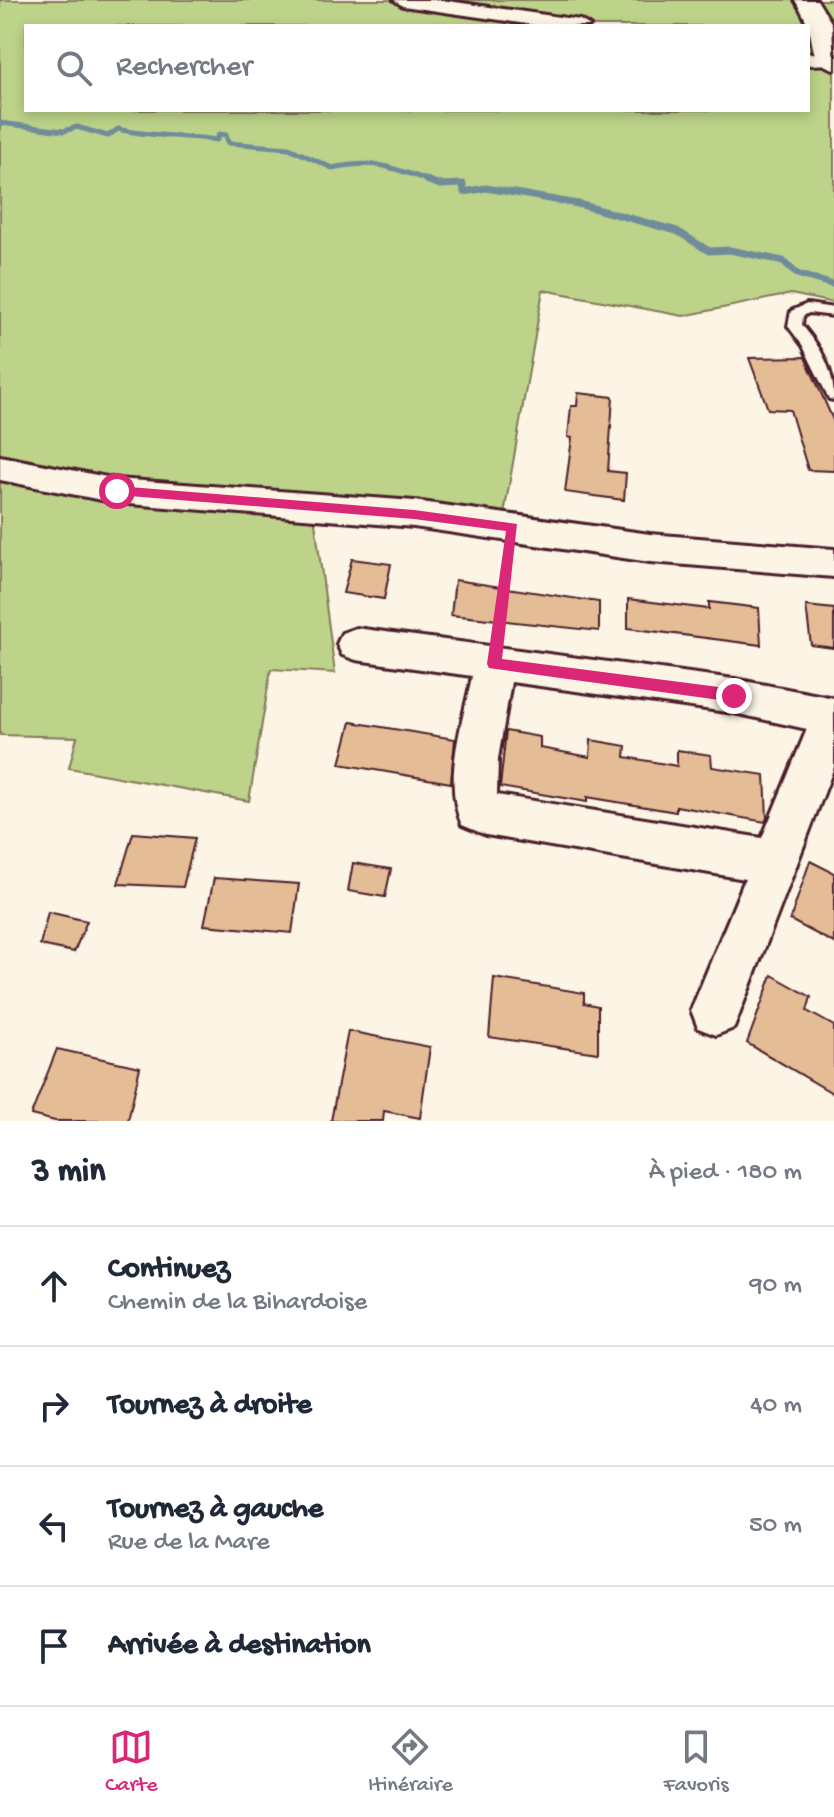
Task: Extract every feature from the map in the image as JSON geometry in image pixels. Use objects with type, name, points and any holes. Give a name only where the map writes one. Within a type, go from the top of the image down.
[{"type":"street","points":[[403,0],[566,24]]},
{"type":"street","points":[[806,0],[820,24],[824,60]]},
{"type":"street","points":[[0,468],[117,491],[414,514],[650,548],[834,563]]},
{"type":"street","points":[[356,644],[734,696],[834,716],[716,1010]]},
{"type":"street","points":[[494,664],[474,800],[477,810],[520,820],[773,862]]},
{"type":"lane","points":[[834,312],[807,308],[796,314],[795,326],[810,344],[834,395]]},
{"type":"path","points":[[494,664],[513,527]]},
{"type":"green space","points":[[0,0],[834,0],[834,303],[791,294],[683,316],[543,290],[502,526],[313,507],[335,673],[271,669],[249,801],[69,768],[77,737],[0,735]]},
{"type":"building","points":[[805,357],[834,422],[834,471],[808,470],[790,410],[768,409],[749,358]]},
{"type":"building","points":[[578,393],[613,397],[608,471],[626,473],[624,500],[565,492],[572,438],[568,437],[571,406],[577,406]]},
{"type":"building","points":[[352,559],[391,564],[384,599],[343,593]]},
{"type":"building","points":[[455,580],[599,602],[599,631],[451,615]]},
{"type":"building","points":[[628,599],[709,609],[709,602],[759,608],[761,645],[628,628]]},
{"type":"building","points":[[806,606],[834,609],[834,648],[811,645]]},
{"type":"building","points":[[351,722],[455,739],[451,783],[340,764]]},
{"type":"building","points":[[506,731],[540,737],[540,748],[590,757],[591,740],[626,746],[625,757],[677,766],[677,750],[711,755],[712,767],[765,775],[767,818],[765,822],[676,806],[676,812],[587,797],[587,802],[500,787]]},
{"type":"building","points":[[133,833],[195,838],[183,887],[118,884]]},
{"type":"building","points":[[810,861],[834,873],[834,943],[790,920]]},
{"type":"building","points":[[353,863],[391,869],[385,897],[348,891]]},
{"type":"building","points":[[214,878],[299,884],[292,933],[204,925]]},
{"type":"building","points":[[48,912],[87,921],[74,952],[40,945]]},
{"type":"building","points":[[772,975],[811,997],[807,1011],[834,1026],[834,1094],[747,1043]]},
{"type":"building","points":[[494,978],[584,993],[584,1003],[598,1006],[598,1053],[489,1037]]},
{"type":"building","points":[[348,1031],[430,1047],[420,1118],[384,1111],[383,1121],[331,1121]]},
{"type":"building","points":[[57,1049],[140,1067],[128,1121],[55,1121],[31,1115]]},
{"type":"waterway","points":[[0,123],[64,131],[77,127],[108,136],[118,129],[217,140],[219,134],[226,135],[228,143],[289,148],[332,168],[361,164],[384,166],[432,182]]},
{"type":"waterway","points":[[426,180],[440,185],[463,184],[464,192],[486,188],[578,204],[677,231],[709,251],[730,250],[783,261],[797,274],[834,285]]},
{"type":"route","points":[[117,491],[414,514],[513,527],[494,664],[734,696]]}]
